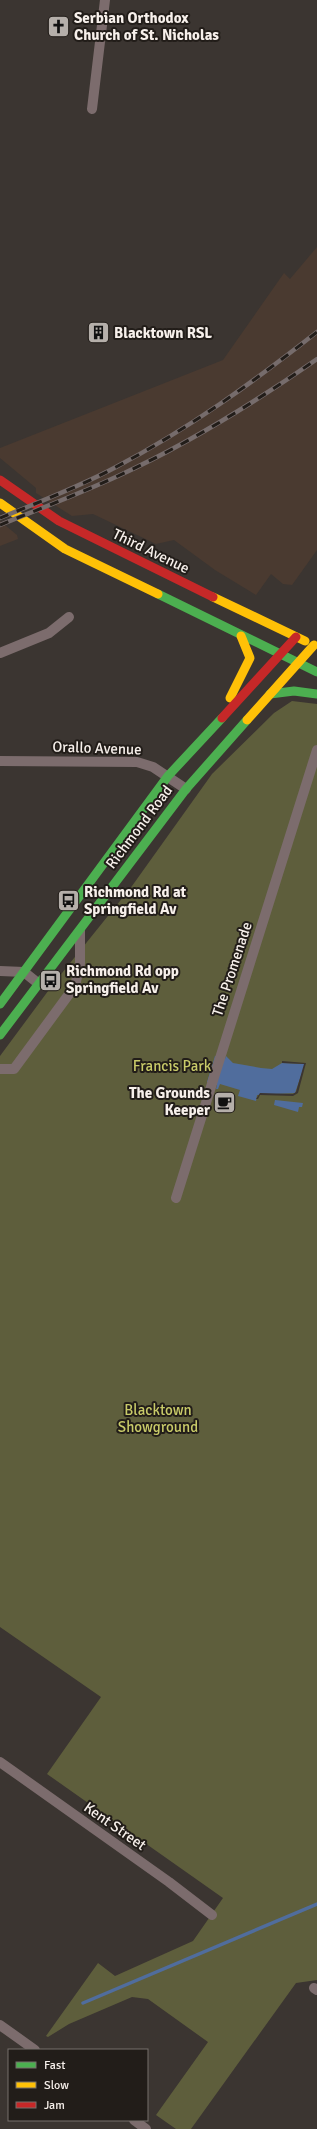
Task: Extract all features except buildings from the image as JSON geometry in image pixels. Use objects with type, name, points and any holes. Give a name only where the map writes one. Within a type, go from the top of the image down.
[{"type":"main road","name":"Third Avenue","points":[[0,480],[78,531],[316,646]]},
{"type":"main road","points":[[0,503],[65,549],[317,672]]},
{"type":"main road","points":[[214,726],[248,665],[250,658],[241,636]]},
{"type":"main road","name":"Richmond Road","points":[[0,1004],[168,776],[296,637]]},
{"type":"main road","name":"Richmond Road","points":[[0,1035],[186,789],[297,663],[316,646]]},
{"type":"main road","points":[[270,694],[285,690],[298,690],[317,694]]},
{"type":"street","points":[[92,109],[105,0]]},
{"type":"street","points":[[0,652],[49,633],[69,618]]},
{"type":"street","name":"The Promenade","points":[[176,1198],[317,750]]},
{"type":"street","name":"Orallo Avenue","points":[[0,761],[137,762],[153,767],[186,789]]},
{"type":"street","points":[[0,1069],[14,1069],[75,986],[80,964],[80,929]]},
{"type":"street","points":[[0,971],[24,972],[39,984]]},
{"type":"street","name":"Kent Street","points":[[0,1762],[169,1882],[212,1915]]},
{"type":"street","points":[[0,2025],[34,2049]]},
{"type":"street","points":[[135,2121],[146,2129]]},
{"type":"shaded area","points":[[317,247],[317,550],[292,585],[283,584],[271,574],[256,595],[215,570],[174,540],[156,544],[93,514],[72,516],[36,493],[36,488],[0,458],[0,448],[223,360],[284,273],[290,279]]},
{"type":"shaded area","points":[[0,521],[17,535],[18,539],[0,546]]},
{"type":"green space","points":[[292,701],[317,704],[317,1980],[296,1983],[191,2129],[176,2129],[156,2115],[208,2042],[148,1999],[132,1997],[69,2024],[48,2037],[46,2036],[98,1963],[115,1976],[193,1941],[223,1898],[47,1774],[101,1697],[0,1627],[0,1056],[54,983],[132,886],[212,774],[274,713]]},
{"type":"water","points":[[215,1056],[225,1059],[226,1056],[233,1063],[272,1069],[282,1063],[305,1064],[295,1093],[257,1095],[256,1101],[238,1096],[240,1090],[220,1084],[218,1089],[216,1089],[217,1085],[207,1082]]},
{"type":"water","points":[[275,1100],[303,1103],[302,1107],[299,1107],[298,1112],[274,1105]]},
{"type":"pier","points":[[282,1061],[306,1063],[298,1093],[293,1096],[260,1095],[258,1099],[256,1099],[260,1093],[293,1094],[296,1092],[304,1064],[282,1063]]},
{"type":"waterway","points":[[83,2003],[317,1904]]},
{"type":"railway","points":[[0,518],[88,481],[169,437],[244,387],[317,332]]},
{"type":"railway","points":[[0,525],[103,483],[144,464],[195,437],[245,407],[317,359]]},
{"type":"traffic: fast","points":[[158,594],[317,672]]},
{"type":"traffic: fast","points":[[270,694],[294,691],[317,694]]},
{"type":"traffic: fast","points":[[0,1004],[168,776],[222,718]]},
{"type":"traffic: fast","points":[[0,1035],[186,789],[247,720]]},
{"type":"traffic: slow","points":[[0,503],[65,549],[158,594]]},
{"type":"traffic: slow","points":[[213,597],[305,641]]},
{"type":"traffic: slow","points":[[230,698],[250,658],[241,636]]},
{"type":"traffic: slow","points":[[247,720],[314,645]]},
{"type":"traffic: jam","points":[[0,480],[59,521],[213,597]]},
{"type":"traffic: jam","points":[[222,718],[296,637]]},
{"type":"place","name":"Serbian Orthodox Church of St. Nicholas","points":[[59,27]]},
{"type":"place","name":"Blacktown RSL","points":[[98,333]]},
{"type":"place","name":"Richmond Rd at Springfield Av","points":[[68,901]]},
{"type":"place","name":"Richmond Rd opp Springfield Av","points":[[51,980]]},
{"type":"place","name":"The Grounds Keeper","points":[[225,1102]]},
{"type":"park label","name":"Francis Park","points":[[172,1066]]},
{"type":"park label","name":"Blacktown Showground","points":[[158,1418]]}]
